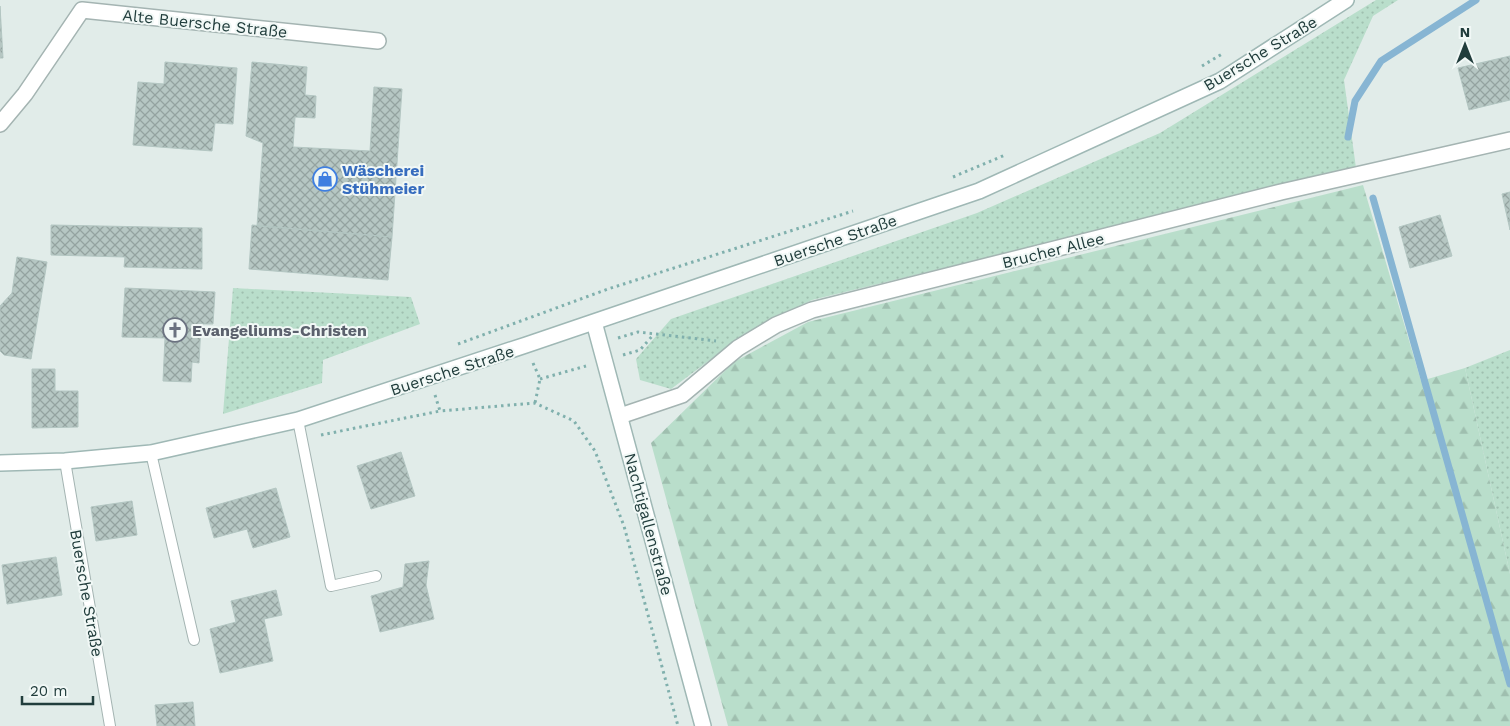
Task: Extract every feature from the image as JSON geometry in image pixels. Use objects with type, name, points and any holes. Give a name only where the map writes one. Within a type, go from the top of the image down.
[{"type":"main road","name":"Buersche Straße","points":[[0,463],[65,461],[151,453],[298,420],[430,378],[979,191],[1220,81],[1346,0]]},
{"type":"main road","name":"Alte Buersche Straße","points":[[0,124],[25,94],[82,10],[378,41]]},
{"type":"main road","name":"Brucher Allee","points":[[620,416],[682,395],[738,348],[776,325],[812,310],[1281,192],[1510,140]]},
{"type":"main road","name":"Nachtigallenstraße","points":[[594,322],[703,726]]},
{"type":"lane","points":[[298,420],[331,586],[376,576]]},
{"type":"lane","points":[[151,453],[194,640]]},
{"type":"lane","name":"Buersche Straße","points":[[65,461],[110,726]]},
{"type":"path","points":[[1196,69],[1228,50]]},
{"type":"path","points":[[950,178],[1012,152]]},
{"type":"path","points":[[458,345],[608,289],[857,210]]},
{"type":"path","points":[[654,333],[720,341],[738,348]]},
{"type":"path","points":[[430,378],[440,411],[535,403],[574,421],[595,451],[624,526],[678,726]]},
{"type":"green space","points":[[1376,0],[1398,0],[1373,16],[1344,80],[1356,168],[812,300],[746,333],[671,389],[640,380],[636,359],[671,319],[977,213],[1160,133]]},
{"type":"green space","points":[[1363,185],[1421,381],[1465,368],[1510,574],[1510,726],[728,726],[651,443],[734,362],[808,322]]},
{"type":"green space","points":[[233,288],[411,297],[420,324],[323,360],[322,383],[223,414]]},
{"type":"green space","points":[[1510,350],[1510,574],[1465,368]]},
{"type":"building","points":[[0,6],[3,58],[0,58]]},
{"type":"building","points":[[1510,56],[1510,100],[1469,110],[1458,68]]},
{"type":"building","points":[[165,62],[237,68],[233,124],[215,123],[212,151],[133,145],[138,82],[164,84]]},
{"type":"building","points":[[252,62],[307,67],[305,95],[316,96],[315,118],[295,117],[293,147],[370,151],[374,87],[402,89],[392,237],[257,226],[263,143],[246,136]]},
{"type":"building","points":[[1510,192],[1510,230],[1502,194]]},
{"type":"building","points":[[1440,215],[1452,256],[1410,268],[1399,227]]},
{"type":"building","points":[[51,225],[202,228],[202,269],[124,267],[125,257],[51,255]]},
{"type":"building","points":[[252,225],[392,237],[388,280],[249,269]]},
{"type":"building","points":[[17,257],[47,262],[31,359],[4,355],[0,351],[0,306],[12,293]]},
{"type":"building","points":[[125,288],[215,292],[213,324],[201,324],[199,363],[192,362],[191,382],[163,381],[165,338],[122,337]]},
{"type":"building","points":[[32,369],[55,369],[55,391],[78,391],[78,427],[32,428]]},
{"type":"building","points":[[401,452],[415,496],[371,509],[357,466]]},
{"type":"building","points":[[276,488],[290,537],[253,548],[247,529],[214,538],[206,508]]},
{"type":"building","points":[[132,501],[137,535],[96,541],[91,507]]},
{"type":"building","points":[[56,557],[62,595],[7,604],[2,565]]},
{"type":"building","points":[[429,561],[426,585],[434,619],[380,632],[371,596],[403,587],[405,564]]},
{"type":"building","points":[[276,590],[282,615],[264,619],[273,661],[220,673],[210,629],[236,622],[231,601]]},
{"type":"building","points":[[193,702],[195,726],[157,726],[155,705]]},
{"type":"waterway","points":[[1348,137],[1355,101],[1381,61],[1476,0]]},
{"type":"waterway","points":[[1373,198],[1510,684]]},
{"type":"place","name":"Wäscherei Stühmeier","points":[[325,179]]},
{"type":"place","name":"Evangeliums-Christen","points":[[175,330]]}]
